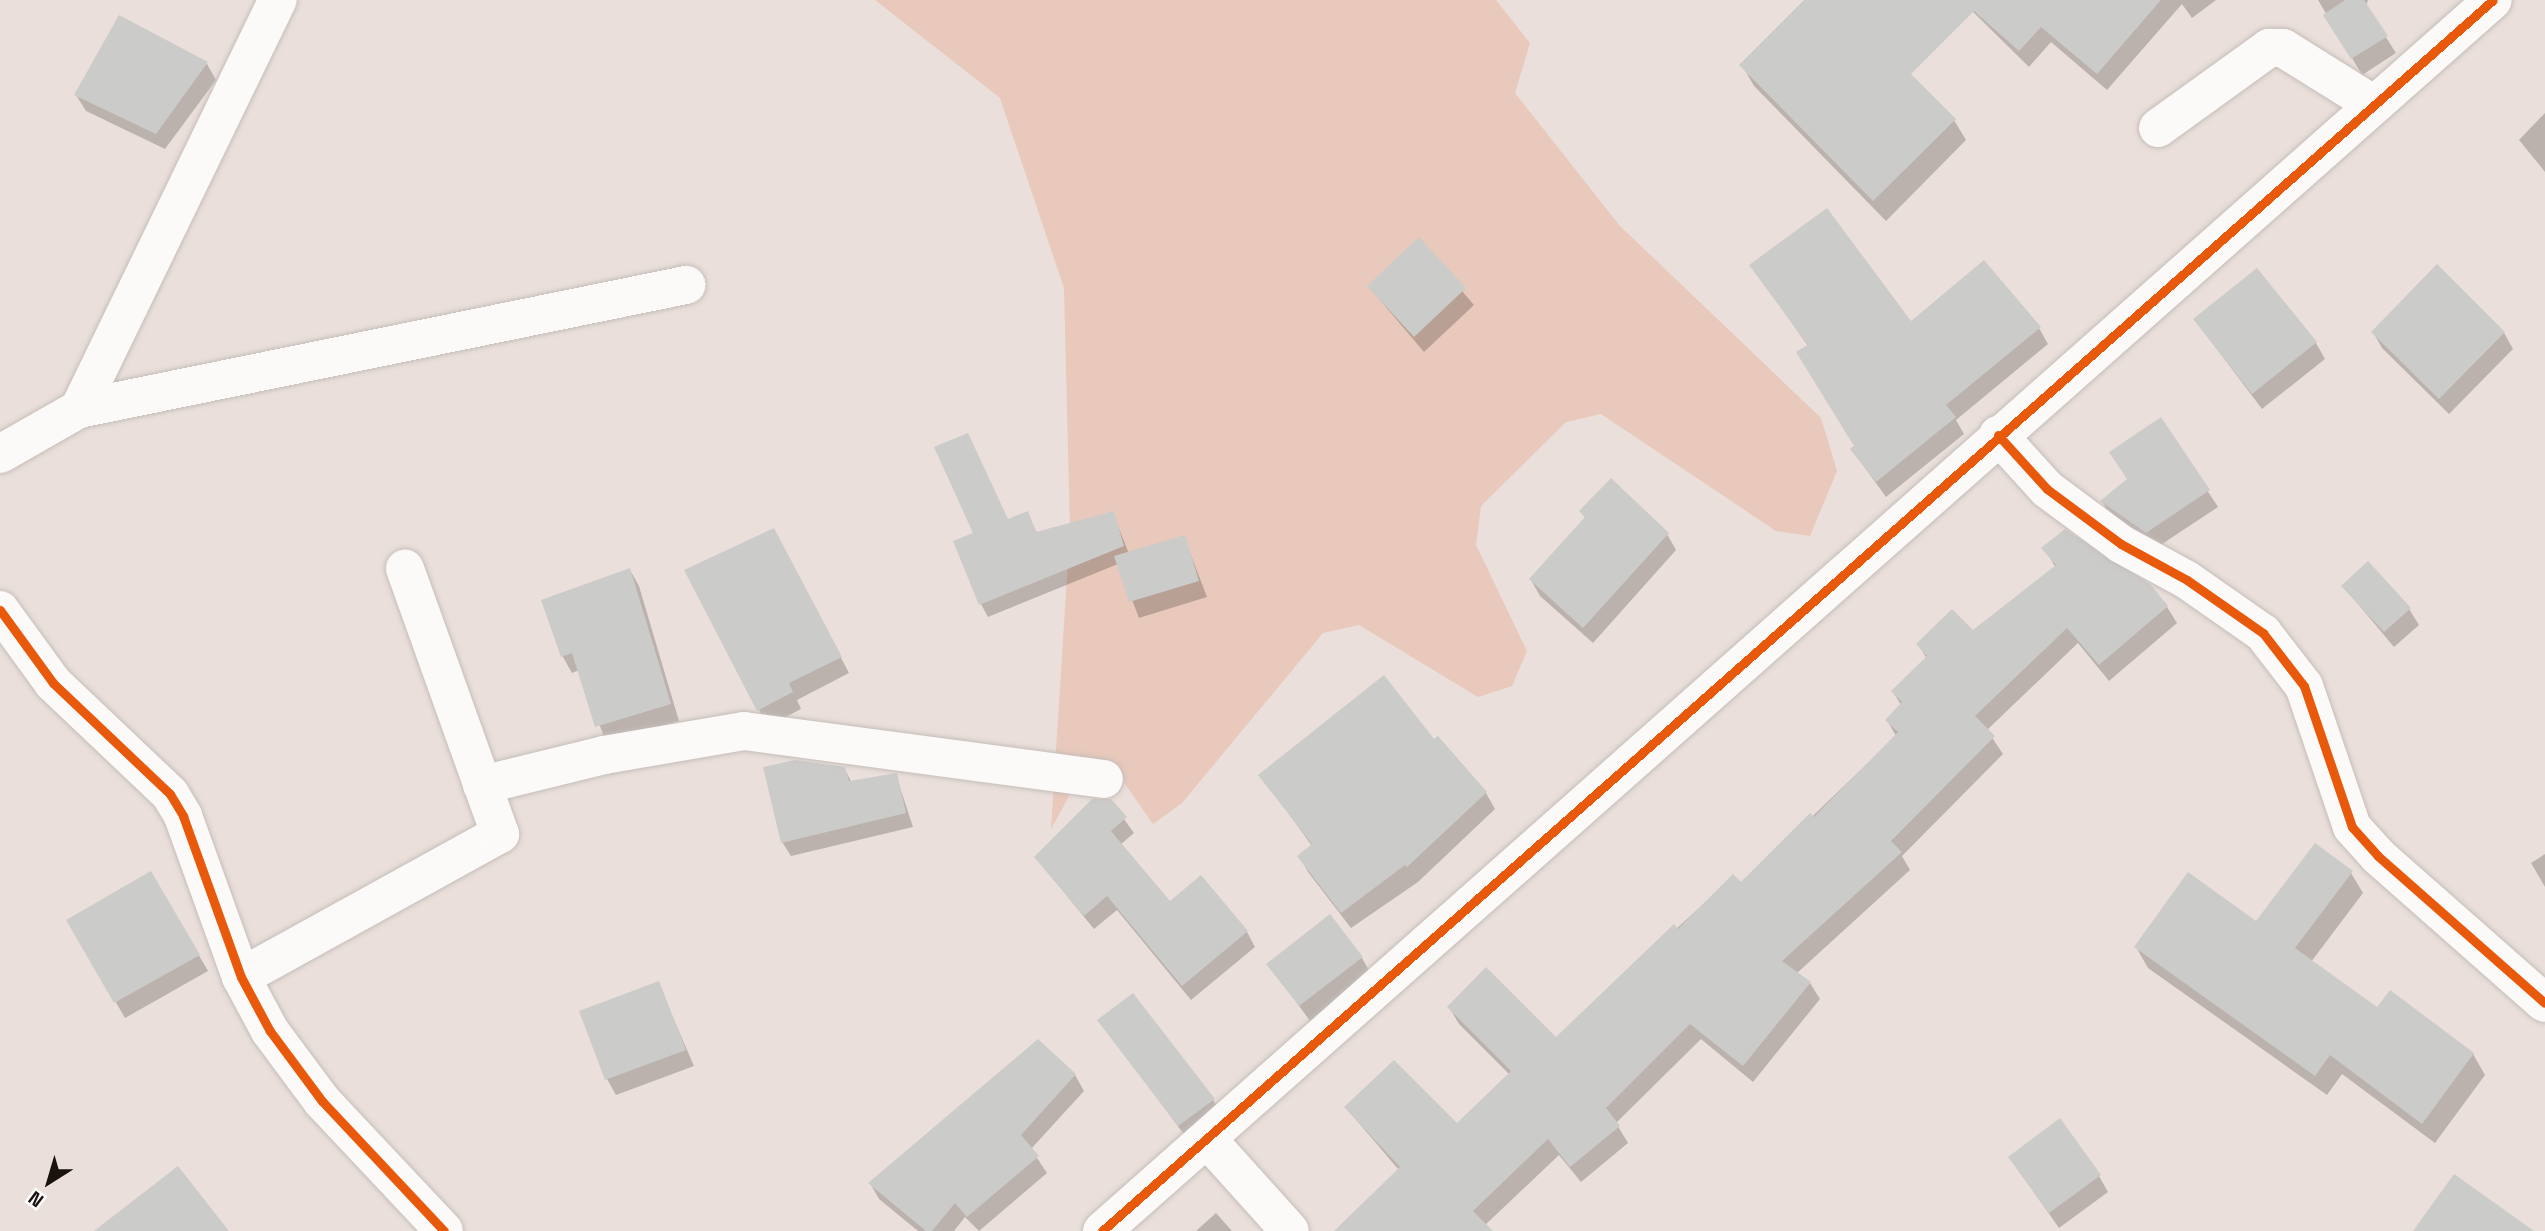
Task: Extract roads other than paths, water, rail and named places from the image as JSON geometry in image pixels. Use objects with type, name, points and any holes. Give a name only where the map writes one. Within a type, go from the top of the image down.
[{"type":"street","points":[[79,408],[278,0]]},
{"type":"street","points":[[1102,1231],[1208,1140],[1998,435],[2083,367],[2492,0]]},
{"type":"street","points":[[2158,128],[2269,48],[2283,48],[2373,104]]},
{"type":"street","points":[[0,454],[79,408],[686,285]]},
{"type":"street","points":[[1998,435],[2047,489],[2121,544],[2187,580],[2263,633],[2304,686],[2352,827],[2378,856],[2545,1003]]},
{"type":"street","points":[[241,977],[500,834],[405,568]]},
{"type":"street","points":[[0,610],[53,683],[140,771],[170,794],[183,816],[241,977],[270,1031],[322,1101],[444,1231]]},
{"type":"street","points":[[482,785],[604,755],[744,731],[1104,779]]},
{"type":"street","points":[[1208,1140],[1290,1231]]}]
